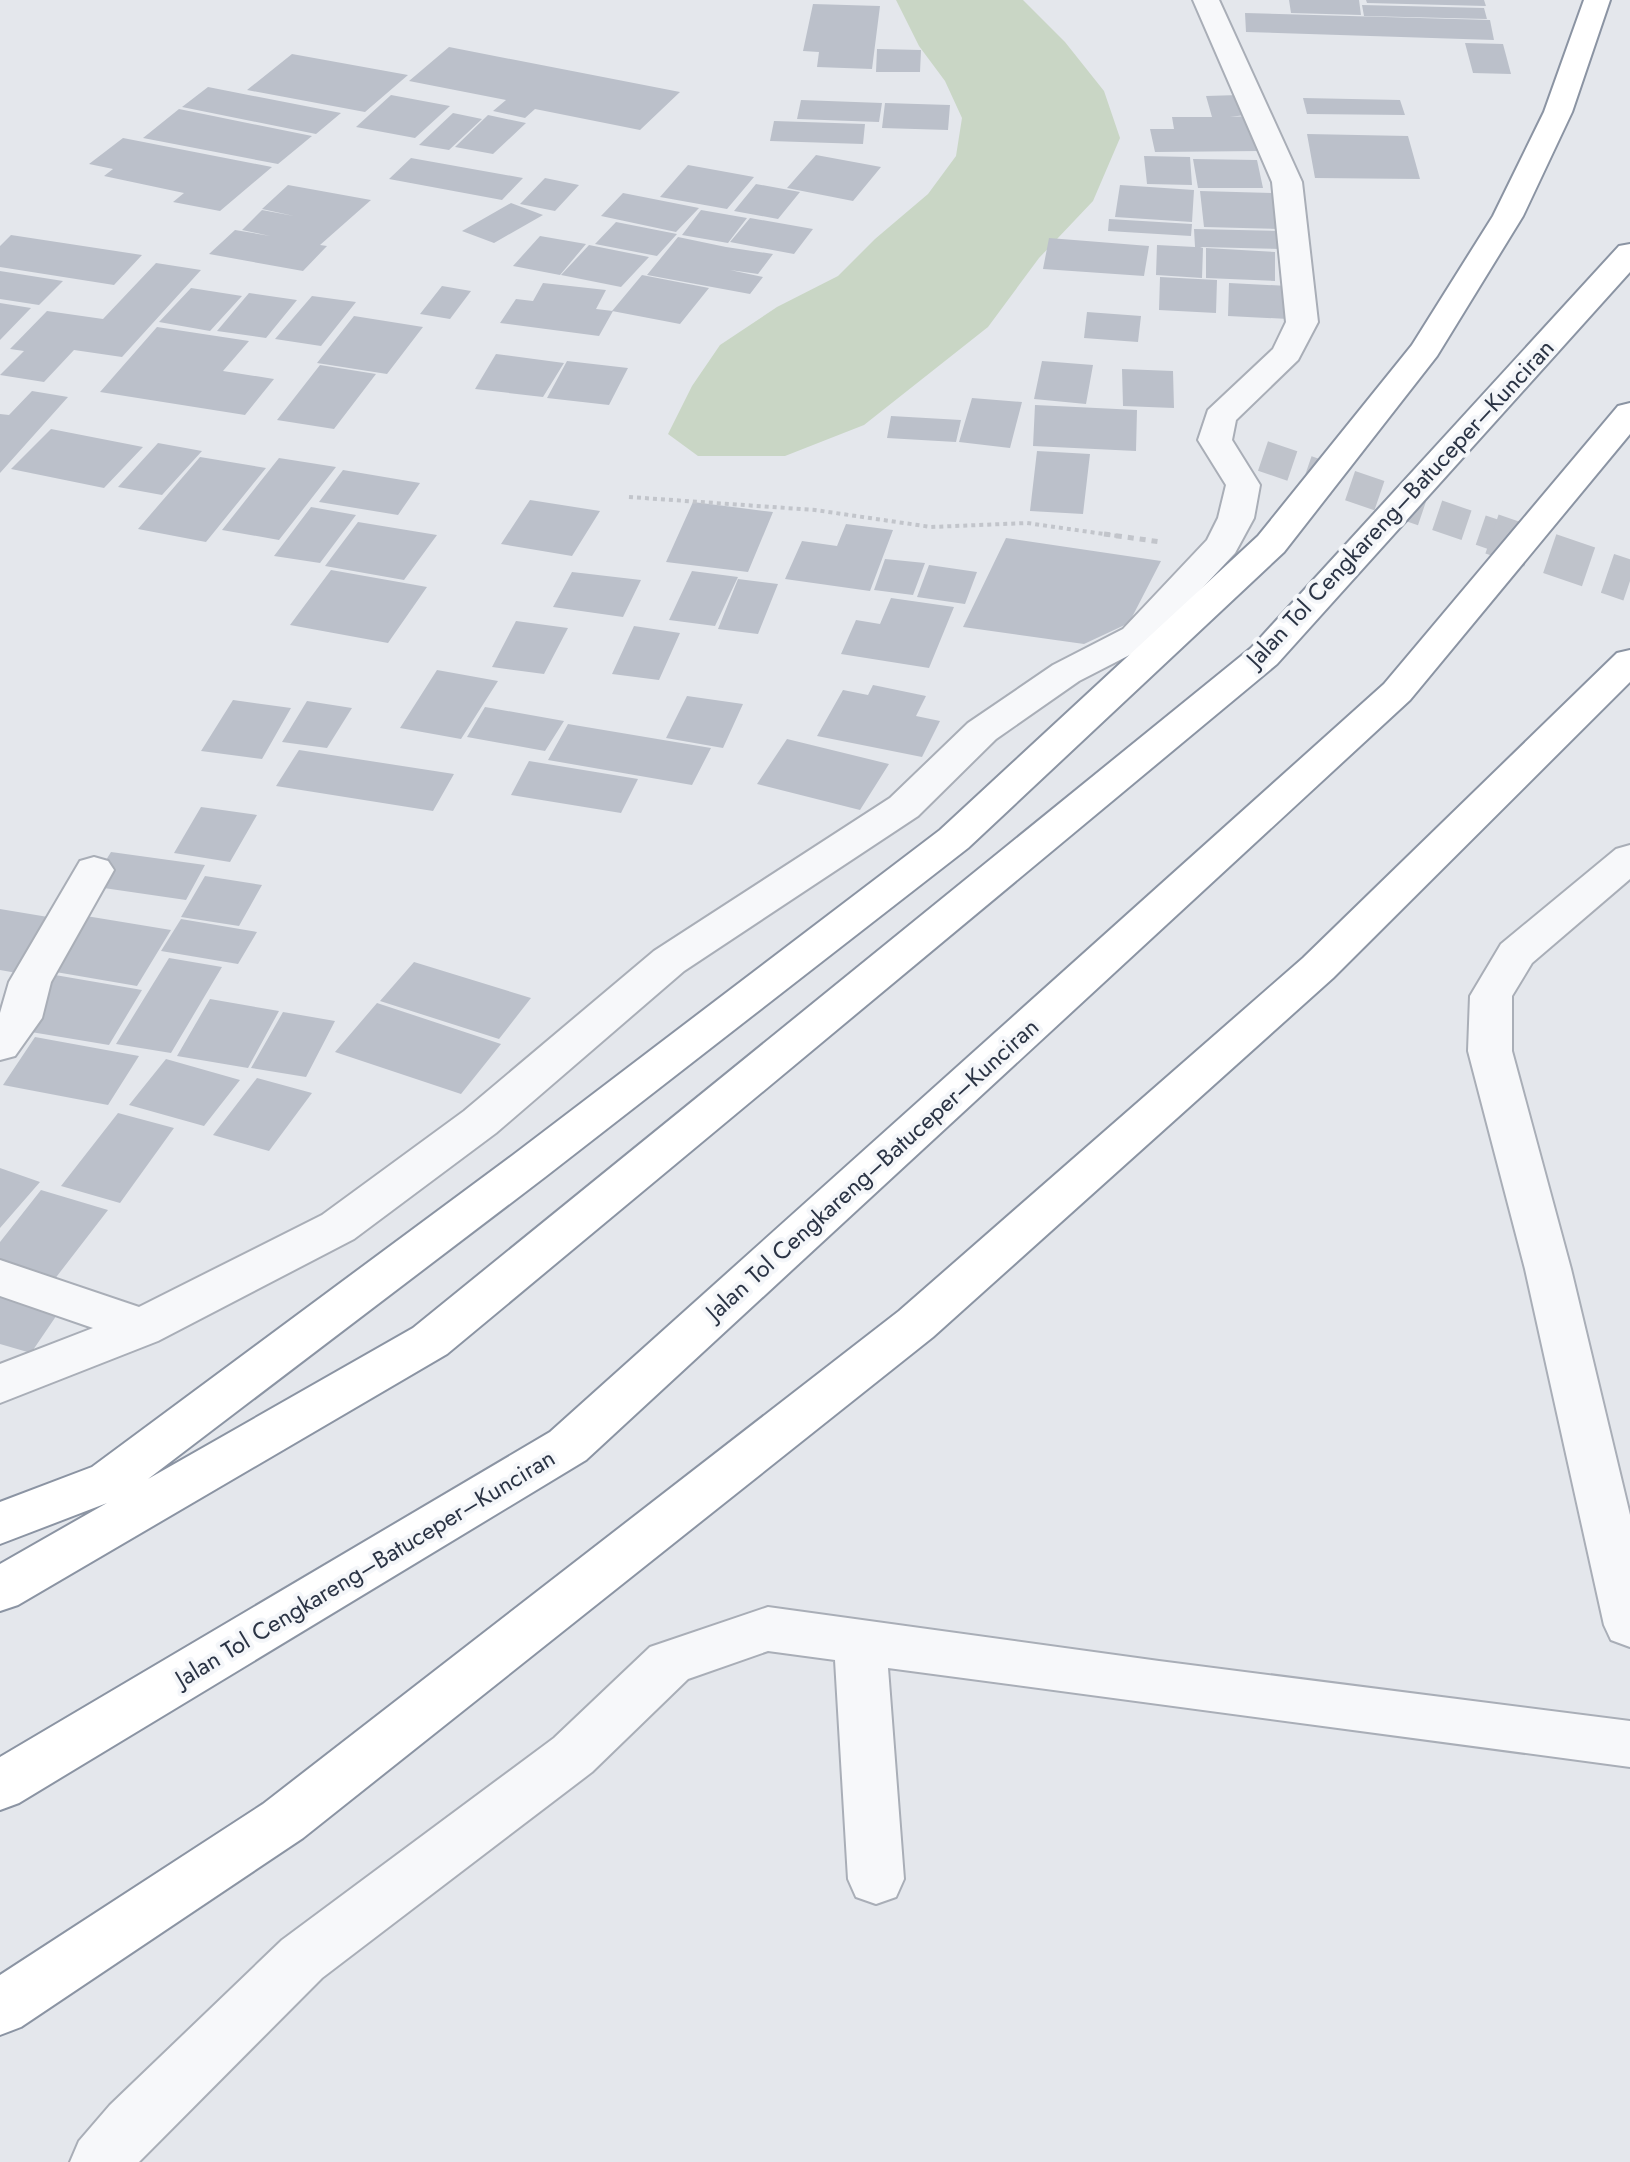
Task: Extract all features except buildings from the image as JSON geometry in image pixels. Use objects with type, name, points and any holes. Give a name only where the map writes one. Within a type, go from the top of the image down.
[{"type":"highway","points":[[0,1523],[110,1481],[529,1166],[954,839],[1271,544],[1426,349],[1508,216],[1558,112],[1597,0]]},
{"type":"highway","name":"Jalan Tol Cengkareng–Batuceper–Kunciran","points":[[0,1590],[443,1331],[1264,656],[1630,253]]},
{"type":"highway","name":"Jalan Tol Cengkareng–Batuceper–Kunciran","points":[[0,1786],[568,1446],[1397,692],[1630,413]]},
{"type":"highway","points":[[0,2008],[283,1821],[916,1324],[1318,968],[1630,661]]},
{"type":"street","points":[[0,1384],[141,1328],[338,1227],[480,1122],[669,961],[904,807],[982,731],[1066,673],[1136,637],[1222,545],[1236,518],[1243,485],[1215,440],[1220,417],[1287,353],[1302,322],[1287,182],[1206,0]]},
{"type":"street","points":[[1215,440],[1263,456]]},
{"type":"street","points":[[1630,858],[1516,954],[1491,996],[1490,1051],[1548,1269],[1630,1625]]},
{"type":"street","points":[[0,1045],[20,1018],[15,980],[94,870]]},
{"type":"street","points":[[0,1278],[98,1310],[141,1328]]},
{"type":"street","points":[[101,2162],[131,2125],[302,1959],[573,1755],[669,1663],[768,1629],[1159,1684],[1630,1744]]},
{"type":"street","points":[[860,1641],[876,1879]]},
{"type":"path","points":[[629,497],[815,510],[931,527],[1027,523],[1154,541],[1222,545]]},
{"type":"green space","points":[[896,0],[1023,0],[1065,42],[1104,91],[1120,138],[1093,201],[1039,258],[988,327],[864,425],[785,456],[698,456],[668,434],[692,386],[720,345],[777,307],[838,276],[875,239],[928,194],[956,156],[962,118],[945,81],[919,46]]},
{"type":"tunnel","points":[[1263,456],[1498,536]]},
{"type":"tunnel","points":[[1492,534],[1630,581]]}]
